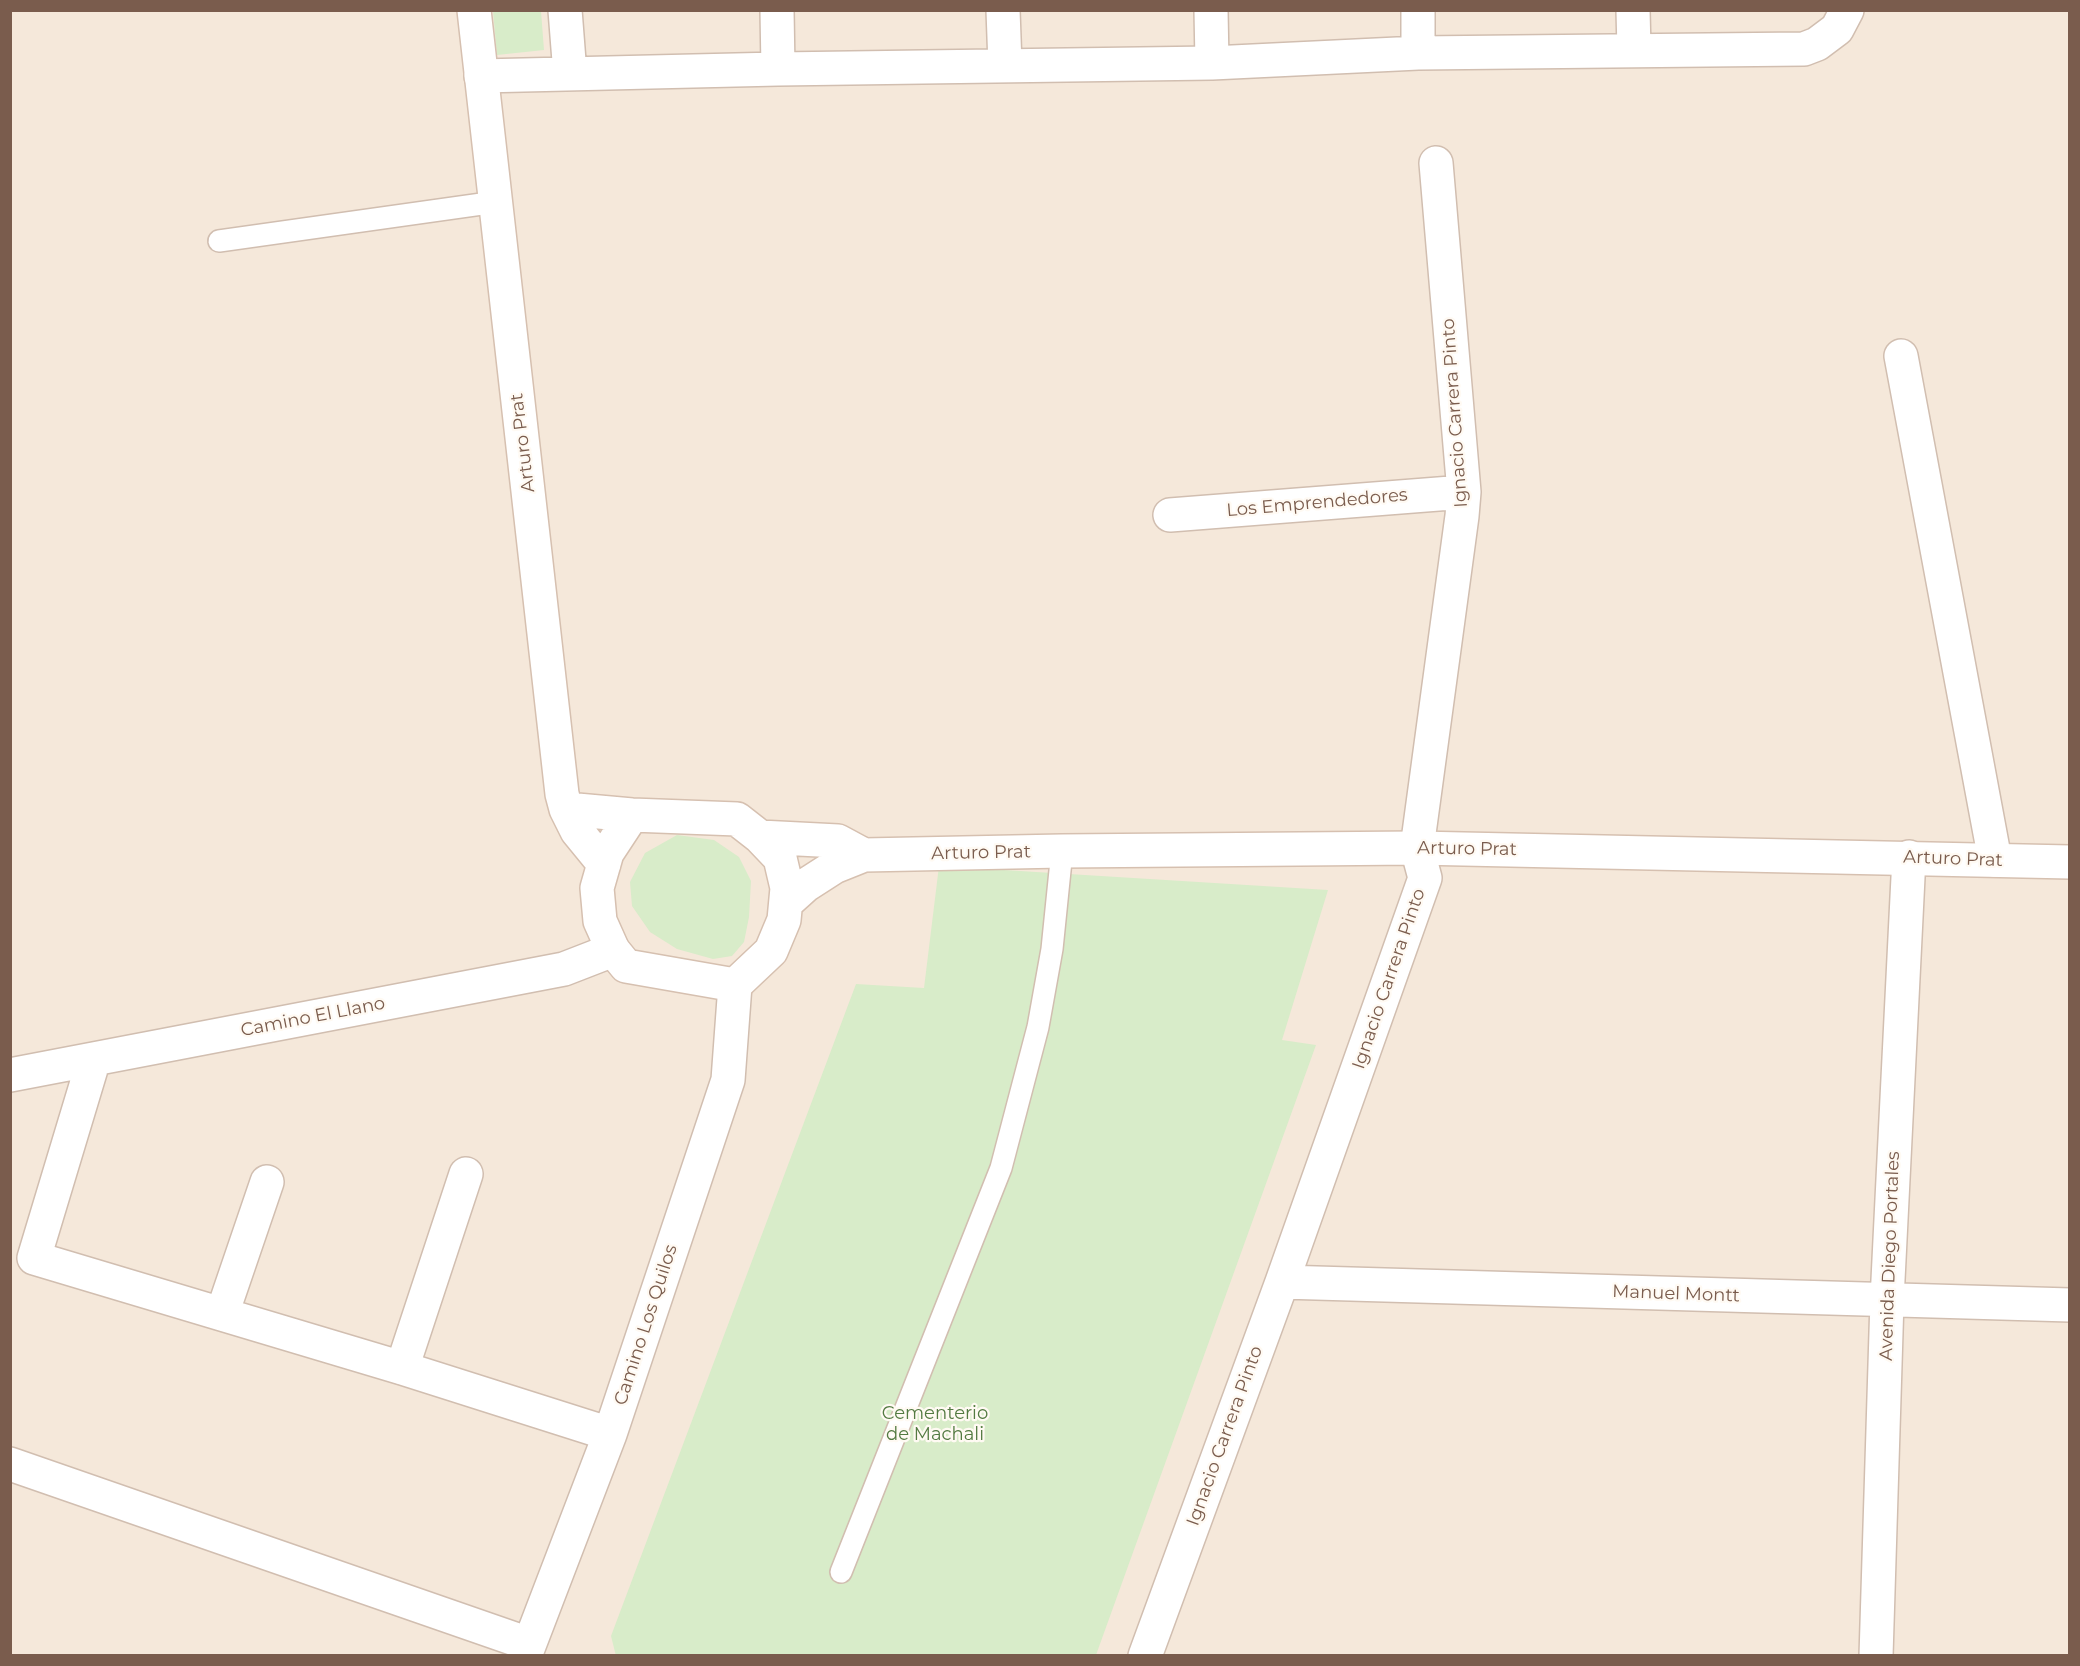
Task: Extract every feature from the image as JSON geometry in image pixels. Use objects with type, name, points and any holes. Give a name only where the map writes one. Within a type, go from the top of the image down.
[{"type":"street","name":"Arturo Prat","points":[[474,10],[562,794],[566,809],[577,831],[604,864]]},
{"type":"street","points":[[565,10],[570,74]]},
{"type":"street","points":[[777,10],[778,69]]},
{"type":"street","points":[[1003,10],[1005,65]]},
{"type":"street","points":[[1211,10],[1212,63]]},
{"type":"street","points":[[1418,10],[1418,53]]},
{"type":"street","points":[[1633,10],[1634,50]]},
{"type":"street","points":[[481,76],[1212,63],[1418,53],[1804,49],[1817,44],[1842,20]]},
{"type":"street","name":"Ignacio Carrera Pinto","points":[[1144,1656],[1282,1282],[1425,878],[1417,848],[1464,492],[1436,163]]},
{"type":"street","points":[[1900,356],[1995,860]]},
{"type":"street","name":"Los Emprendedores","points":[[1170,515],[1464,492]]},
{"type":"street","points":[[566,809],[632,815],[737,819],[760,837],[780,858],[787,888],[784,920],[771,951],[735,986],[626,966],[613,950],[600,921],[597,888],[607,853],[632,815]]},
{"type":"street","name":"Arturo Prat","points":[[760,837],[838,841],[864,855]]},
{"type":"street","name":"Arturo Prat","points":[[786,903],[806,885],[834,867],[864,855],[1417,848],[2070,862]]},
{"type":"street","name":"Avenida Diego Portales","points":[[1876,1656],[1887,1300],[1908,857]]},
{"type":"street","name":"Camino El Llano","points":[[10,1075],[564,969],[613,950]]},
{"type":"street","name":"Camino Los Quilos","points":[[527,1650],[610,1434],[728,1080],[735,986]]},
{"type":"street","points":[[94,1059],[34,1258],[402,1368],[610,1434]]},
{"type":"street","points":[[402,1368],[466,1174]]},
{"type":"street","points":[[222,1314],[267,1182]]},
{"type":"street","name":"Manuel Montt","points":[[1282,1282],[2070,1305]]},
{"type":"street","points":[[10,1464],[527,1650]]},
{"type":"lane","points":[[219,241],[496,202]]},
{"type":"lane","points":[[841,1572],[1000,1168],[1038,1027],[1052,949],[1062,851]]},
{"type":"shaded area","points":[[11,11],[2069,11],[2069,1655],[11,1655]]},
{"type":"green space","points":[[493,11],[541,11],[544,50],[497,55]]},
{"type":"green space","points":[[677,835],[714,840],[739,857],[751,881],[749,917],[744,942],[732,956],[713,959],[677,949],[650,932],[632,906],[630,882],[645,853]]},
{"type":"green space","name":"Cementerio de Machali","points":[[939,866],[1328,890],[1282,1040],[1316,1045],[1096,1655],[616,1656],[611,1636],[856,984],[924,988]]}]
